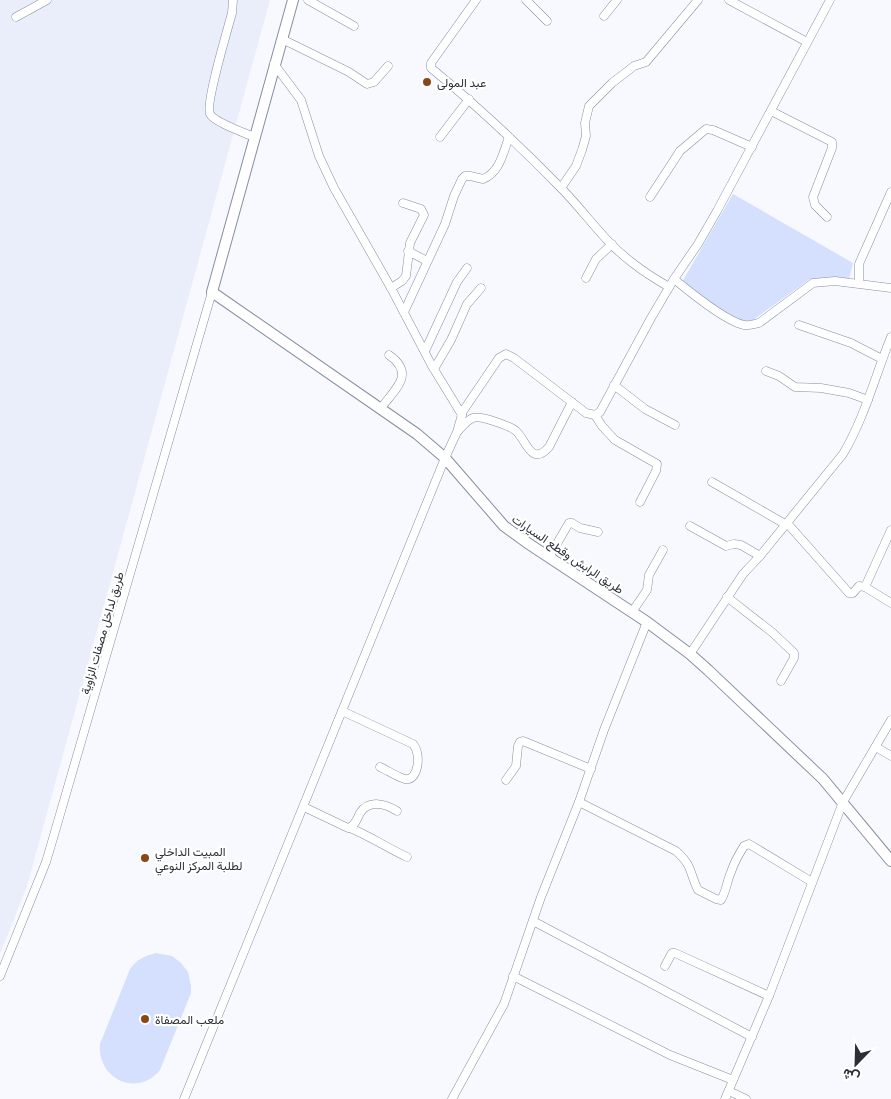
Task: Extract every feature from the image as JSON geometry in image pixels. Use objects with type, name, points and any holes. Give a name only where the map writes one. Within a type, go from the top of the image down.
[{"type":"main road","points":[[212,292],[293,0]]},
{"type":"main road","name":"طريق الرابش وقطع السيارات","points":[[212,292],[417,434],[445,458],[496,519],[522,539],[632,612],[690,654],[785,741],[823,779],[891,861]]},
{"type":"street","points":[[16,17],[47,0]]},
{"type":"street","points":[[233,0],[232,13],[208,112],[210,116],[217,120],[254,137]]},
{"type":"street","points":[[308,0],[354,26]]},
{"type":"street","points":[[476,0],[431,63],[431,68],[469,99],[509,137],[561,188],[633,264],[669,288]]},
{"type":"street","points":[[526,0],[547,21]]},
{"type":"street","points":[[604,16],[618,0]]},
{"type":"street","points":[[561,188],[576,166],[582,150],[586,136],[586,114],[589,106],[612,83],[634,66],[646,62],[698,0]]},
{"type":"street","points":[[729,0],[807,42]]},
{"type":"street","points":[[184,1099],[457,432],[462,415],[498,358],[506,354],[514,358],[588,415],[595,415],[600,412],[674,279],[706,232],[830,0]]},
{"type":"street","points":[[282,39],[349,72],[368,84],[374,82],[388,66]]},
{"type":"street","points":[[274,64],[301,100],[319,156],[334,188],[391,288],[434,369],[462,415]]},
{"type":"street","points":[[440,137],[469,99]]},
{"type":"street","points":[[771,111],[832,142],[832,148],[813,197],[816,205],[827,217]]},
{"type":"street","points":[[650,197],[680,151],[706,129],[713,130],[752,147]]},
{"type":"street","points":[[404,312],[445,224],[462,179],[470,176],[483,179],[494,172],[498,167],[509,137]]},
{"type":"street","points":[[859,283],[859,264],[891,192]]},
{"type":"street","points":[[391,288],[406,276],[411,239],[424,213],[421,209],[403,203]]},
{"type":"street","points":[[586,278],[596,259],[612,244]]},
{"type":"street","points":[[408,251],[427,261]]},
{"type":"street","points":[[425,351],[457,282],[467,268]]},
{"type":"street","points":[[674,279],[730,320],[750,326],[759,323],[813,283],[830,281],[891,288]]},
{"type":"street","points":[[434,369],[451,340],[467,304],[481,288]]},
{"type":"street","name":"طريق لداخل مصفات الزاوية","points":[[0,976],[46,862],[212,292]]},
{"type":"street","points":[[799,325],[851,342],[882,359]]},
{"type":"street","points":[[690,654],[743,574],[760,556],[843,454],[853,437],[891,338]]},
{"type":"street","points":[[381,408],[402,379],[403,373],[398,361],[389,355]]},
{"type":"street","points":[[766,371],[779,376],[795,387],[820,388],[849,393],[868,400]]},
{"type":"street","points":[[614,385],[645,409],[676,426]]},
{"type":"street","points":[[457,432],[472,418],[480,417],[516,431],[530,451],[539,454],[545,452],[549,447],[572,402]]},
{"type":"street","points":[[595,415],[615,440],[657,464],[656,471],[640,502]]},
{"type":"street","points":[[712,482],[786,523],[849,592],[853,592],[859,586],[865,586],[891,602]]},
{"type":"street","points":[[549,557],[569,523],[580,528],[598,532]]},
{"type":"street","points":[[690,526],[726,546],[740,545],[760,556]]},
{"type":"street","points":[[865,586],[891,530]]},
{"type":"street","points":[[632,612],[647,590],[649,575],[663,550]]},
{"type":"street","points":[[727,597],[793,650],[794,658],[781,681]]},
{"type":"street","points":[[452,1099],[504,1004],[604,730],[646,622]]},
{"type":"street","points":[[342,711],[413,744],[417,749],[418,763],[410,779],[403,778],[380,767]]},
{"type":"street","points":[[725,1099],[769,996],[843,802],[891,720]]},
{"type":"street","points":[[506,780],[516,766],[518,746],[523,741],[591,769]]},
{"type":"street","points":[[876,747],[891,756]]},
{"type":"street","points":[[579,802],[676,851],[686,859],[691,867],[698,890],[716,899],[720,900],[723,896],[741,851],[744,846],[749,844],[812,882]]},
{"type":"street","points":[[350,828],[362,810],[367,806],[380,805],[397,811]]},
{"type":"street","points":[[304,807],[367,835],[407,857]]},
{"type":"street","points":[[533,921],[752,1037]]},
{"type":"street","points":[[665,966],[672,954],[675,954],[769,996]]},
{"type":"street","points":[[513,976],[670,1054],[734,1080]]},
{"type":"street","points":[[729,1091],[746,1099]]},
{"type":"shaded area","points":[[0,0],[270,0],[27,886],[0,954]]},
{"type":"shaded area","points":[[733,194],[853,263],[849,279],[810,279],[753,320],[744,322],[719,309],[682,282]]},
{"type":"shaded area","name":"ملعب المصفاة","points":[[156,953],[172,956],[181,963],[188,972],[191,993],[160,1070],[151,1078],[140,1083],[120,1081],[105,1067],[101,1056],[100,1044],[130,969],[142,958]]},
{"type":"place","name":"عبد المولى","points":[[427,82]]},
{"type":"place","name":"المبيت الداخلي لطلبة المركز النوعي","points":[[145,858]]},
{"type":"place","name":"ملعب المصفاة","points":[[145,1019]]}]
